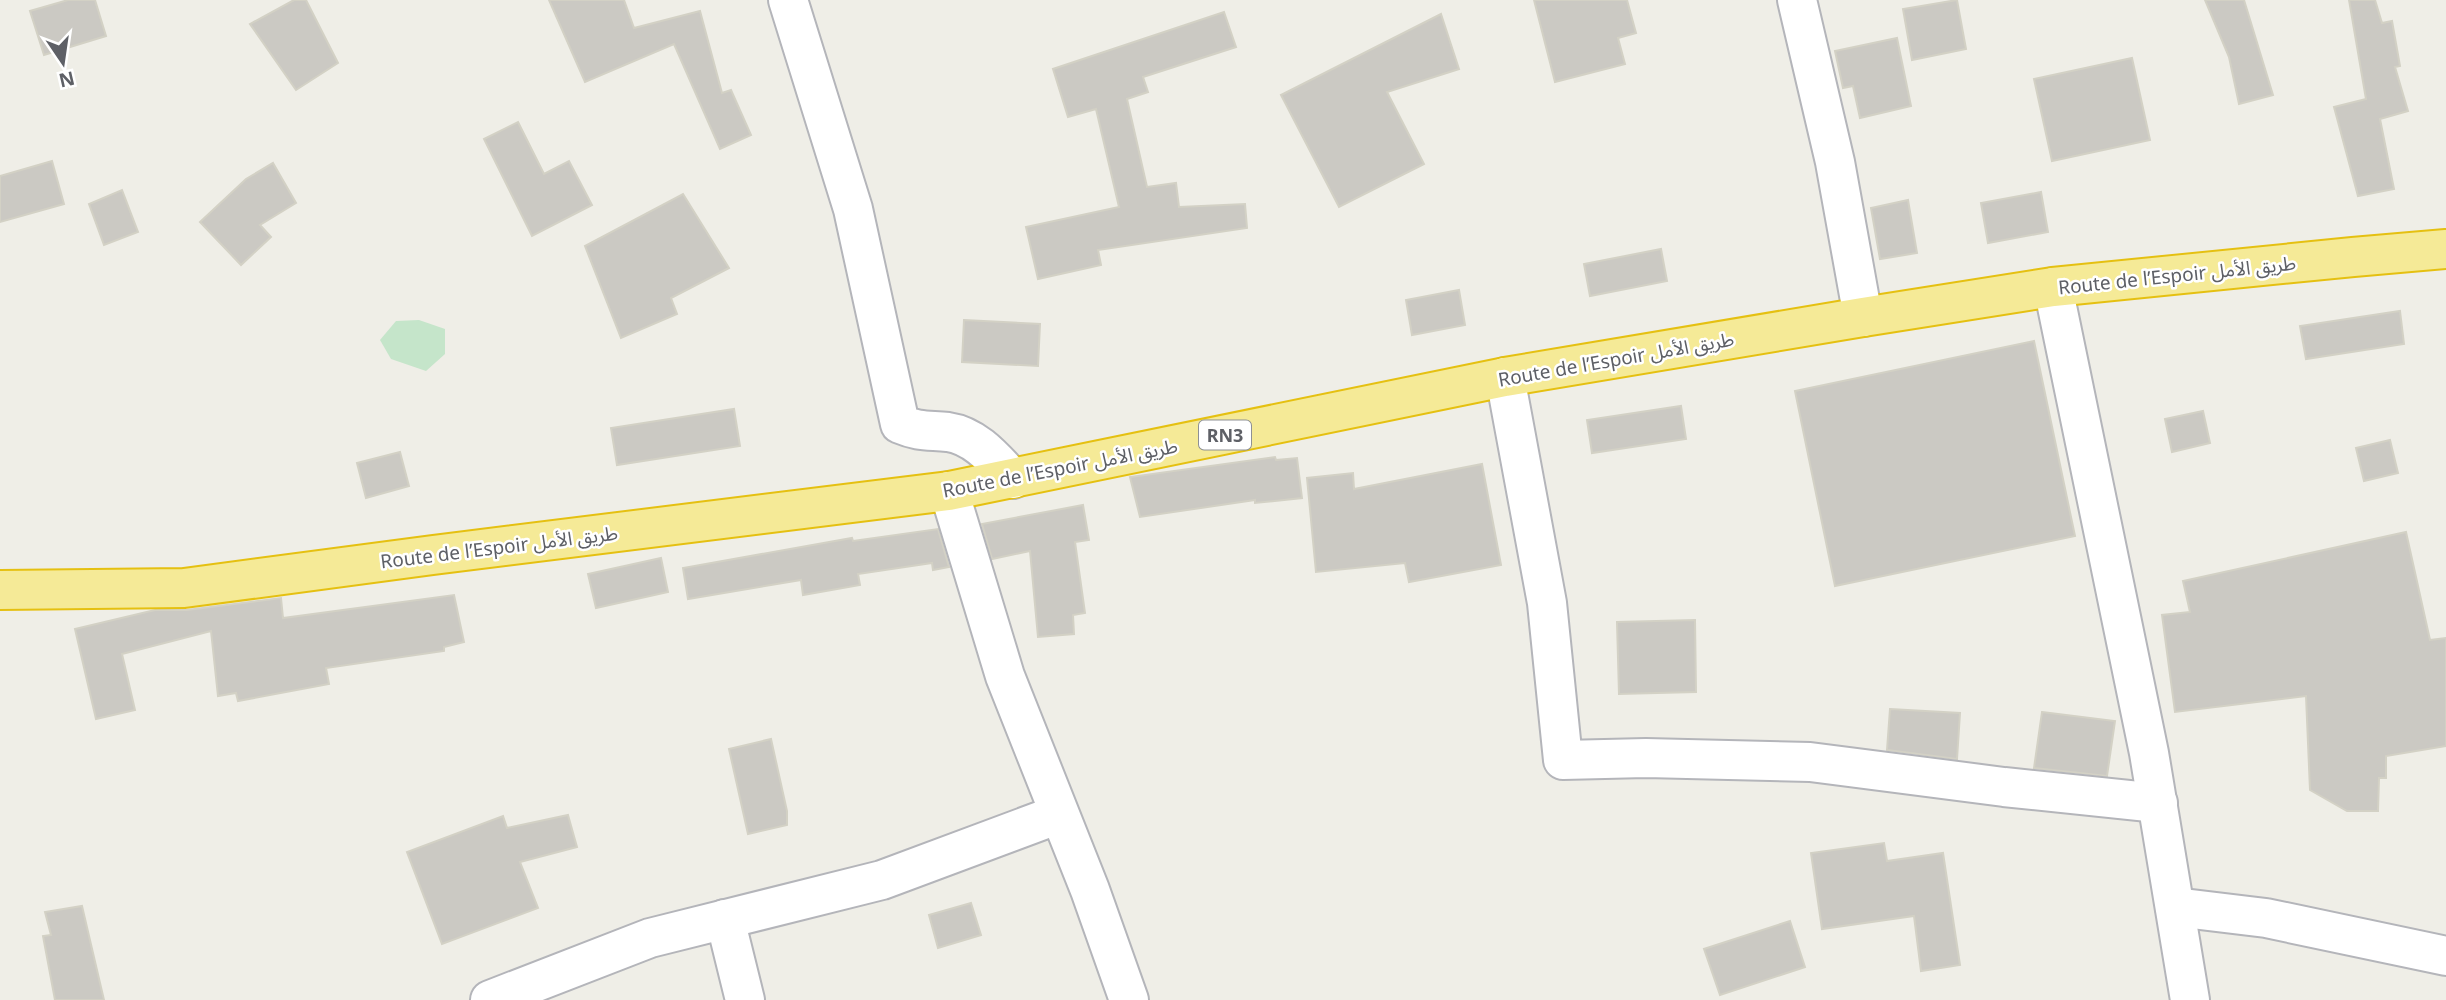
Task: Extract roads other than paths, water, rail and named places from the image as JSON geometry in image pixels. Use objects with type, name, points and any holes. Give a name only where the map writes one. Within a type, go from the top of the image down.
[{"type":"highway","name":"Route de l’Espoir طريق الأمل","points":[[0,590],[184,588],[949,491],[1505,377],[1863,317],[2053,287],[2446,250]]},
{"type":"street","points":[[788,0],[853,209],[900,424],[918,431],[951,432],[985,449],[1013,479]]},
{"type":"street","points":[[1797,0],[1835,162],[1863,317]]},
{"type":"street","points":[[2053,287],[2158,803],[2190,1000]]},
{"type":"street","points":[[1505,377],[1547,603],[1563,760],[1646,758],[1810,762],[2004,788],[2158,803]]},
{"type":"street","points":[[949,491],[1005,676],[1090,890],[1129,1000]]},
{"type":"street","points":[[490,1000],[650,938],[882,880],[1059,814]]},
{"type":"street","points":[[2175,907],[2266,918],[2446,956]]},
{"type":"street","points":[[725,919],[745,1000]]}]
